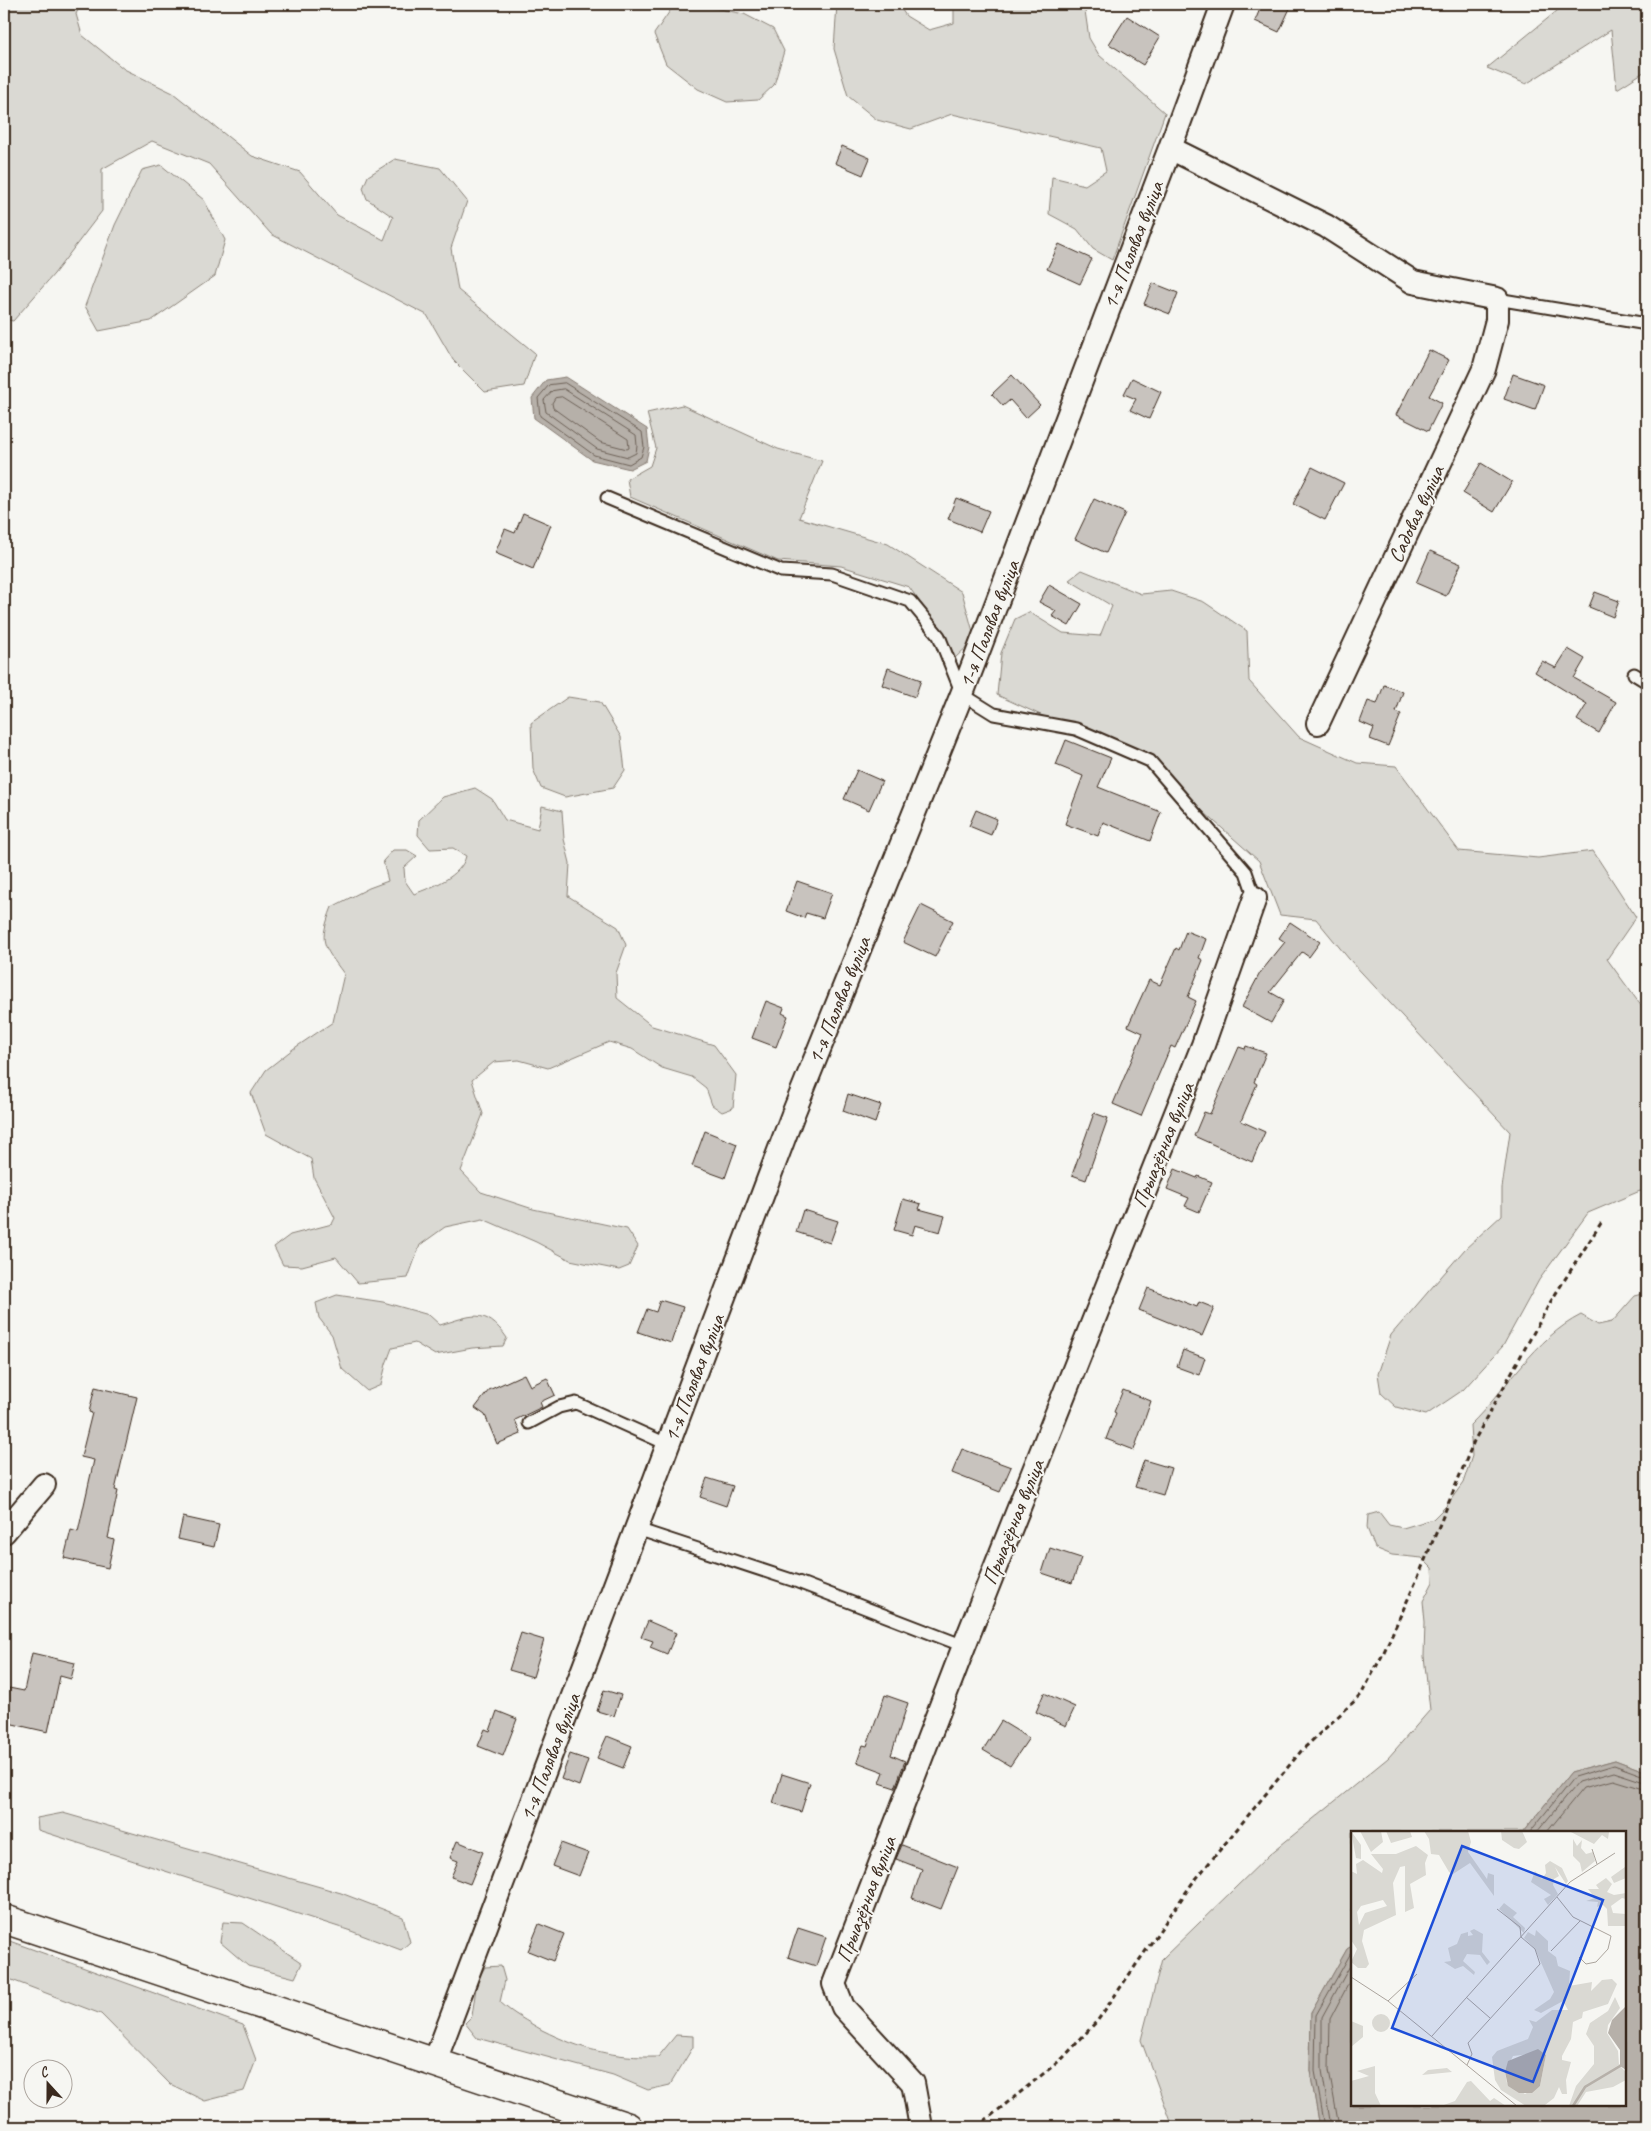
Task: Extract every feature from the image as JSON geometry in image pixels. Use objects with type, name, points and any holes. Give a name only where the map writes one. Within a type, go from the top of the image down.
[{"type":"main road","points":[[4,1919],[435,2061],[628,2127]]},
{"type":"street","name":"1-я Палявая вуліца","points":[[435,2061],[793,1114],[962,694],[1223,4]]},
{"type":"street","points":[[1170,148],[1326,226],[1413,282],[1497,299]]},
{"type":"street","name":"Садовая вуліца","points":[[1318,723],[1484,369],[1497,320],[1497,299]]},
{"type":"street","name":"Прыазёрная вуліца","points":[[921,2127],[913,2084],[844,2007],[834,1984],[964,1646],[1203,1044],[1255,898]]},
{"type":"street","points":[[4,1532],[44,1486]]},
{"type":"lane","points":[[1497,299],[1647,324]]},
{"type":"lane","points":[[607,498],[781,572],[832,574],[910,601],[939,636],[962,694],[994,714],[1076,729],[1150,761],[1246,872],[1255,898]]},
{"type":"lane","points":[[1634,674],[1647,682]]},
{"type":"lane","points":[[529,1423],[560,1406],[576,1403],[669,1445]]},
{"type":"lane","points":[[637,1529],[798,1582],[964,1646]]},
{"type":"path","points":[[977,2127],[1063,2058],[1098,2020],[1192,1885],[1302,1750],[1361,1695],[1383,1654],[1418,1577],[1474,1441],[1547,1309],[1603,1220]]},
{"type":"shaded area","points":[[4,4],[81,4],[76,14],[82,35],[124,69],[173,93],[252,156],[300,172],[337,215],[384,240],[393,217],[367,199],[363,188],[368,176],[395,159],[440,168],[467,201],[451,248],[458,290],[535,353],[524,386],[485,392],[453,360],[427,315],[271,234],[209,164],[152,141],[102,169],[102,211],[54,274],[13,321],[4,319]]},
{"type":"shaded area","points":[[695,4],[744,14],[773,29],[784,51],[774,85],[758,100],[727,102],[698,89],[666,64],[654,34],[672,8]]},
{"type":"shaded area","points":[[837,4],[898,4],[906,16],[929,30],[954,23],[954,4],[1084,4],[1089,38],[1099,55],[1165,113],[1112,260],[1093,249],[1077,229],[1049,214],[1052,177],[1085,185],[1106,171],[1101,148],[952,114],[911,129],[877,120],[848,96],[834,49]]},
{"type":"shaded area","points":[[1562,4],[1647,4],[1647,70],[1617,89],[1611,30],[1526,84],[1487,68],[1563,6]]},
{"type":"shaded area","points":[[161,165],[204,200],[225,240],[215,276],[151,321],[99,331],[85,306],[115,225],[142,170]]},
{"type":"shaded area","points":[[682,405],[778,449],[822,461],[799,518],[888,544],[962,592],[975,639],[954,659],[946,638],[909,587],[841,566],[778,561],[630,497],[627,479],[650,466],[656,448],[647,413]]},
{"type":"shaded area","points":[[1082,570],[1141,594],[1171,591],[1204,602],[1247,631],[1249,681],[1299,737],[1357,763],[1396,766],[1459,851],[1538,858],[1593,851],[1636,917],[1607,959],[1642,1007],[1647,1006],[1647,1194],[1640,1191],[1588,1213],[1539,1280],[1503,1346],[1463,1390],[1426,1415],[1396,1407],[1381,1393],[1378,1374],[1391,1335],[1465,1249],[1502,1215],[1502,1188],[1510,1132],[1349,959],[1316,919],[1280,915],[1259,861],[1152,766],[997,695],[1001,653],[1015,619],[1029,612],[1063,633],[1100,636],[1112,606],[1069,580]]},
{"type":"shaded area","points":[[568,697],[600,702],[621,737],[625,770],[613,788],[565,797],[541,788],[533,769],[531,723]]},
{"type":"shaded area","points":[[475,788],[492,799],[505,820],[538,829],[542,806],[562,811],[564,839],[570,863],[568,896],[618,927],[626,945],[616,973],[617,998],[652,1026],[714,1045],[736,1075],[733,1108],[722,1112],[712,1105],[706,1088],[692,1077],[662,1068],[632,1049],[609,1042],[548,1068],[519,1060],[494,1062],[472,1080],[483,1114],[461,1171],[481,1192],[533,1209],[627,1229],[638,1246],[629,1266],[619,1270],[570,1260],[536,1242],[483,1219],[445,1227],[420,1245],[408,1278],[358,1283],[336,1257],[302,1266],[283,1265],[274,1247],[290,1235],[332,1224],[335,1218],[314,1178],[311,1159],[266,1134],[251,1093],[266,1070],[333,1022],[344,974],[327,950],[325,943],[325,929],[332,907],[369,888],[388,881],[383,861],[393,850],[407,850],[417,856],[404,868],[405,881],[414,894],[452,875],[458,870],[466,856],[453,848],[430,849],[418,835],[419,820],[443,797]]},
{"type":"shaded area","points":[[1647,1293],[1647,1772],[1615,1760],[1571,1772],[1524,1831],[1351,1831],[1351,1947],[1347,1949],[1311,2013],[1310,2071],[1320,2127],[1173,2127],[1141,2040],[1162,1959],[1270,1854],[1388,1758],[1430,1710],[1424,1656],[1425,1622],[1423,1601],[1433,1582],[1432,1568],[1422,1558],[1392,1555],[1375,1548],[1367,1528],[1368,1515],[1379,1512],[1389,1525],[1403,1528],[1433,1519],[1447,1505],[1463,1483],[1472,1456],[1470,1425],[1535,1350],[1549,1337],[1581,1315],[1598,1325],[1612,1322],[1635,1296]]},
{"type":"shaded area","points":[[337,1295],[383,1302],[429,1315],[440,1325],[469,1317],[484,1317],[492,1321],[507,1338],[503,1346],[472,1348],[435,1355],[415,1343],[392,1348],[381,1385],[367,1391],[342,1369],[332,1335],[319,1318],[316,1303]]},
{"type":"shaded area","points":[[63,1813],[341,1893],[403,1917],[410,1942],[401,1950],[351,1931],[38,1830],[37,1818]]},
{"type":"shaded area","points":[[223,1922],[243,1923],[302,1963],[295,1978],[248,1966],[220,1942]]},
{"type":"shaded area","points":[[4,1939],[243,2025],[256,2060],[244,2091],[205,2101],[170,2084],[101,2014],[4,1977]]},
{"type":"shaded area","points":[[501,1966],[505,1980],[500,2002],[542,2030],[571,2043],[613,2054],[642,2057],[658,2057],[676,2035],[693,2036],[693,2047],[670,2085],[648,2090],[613,2075],[477,2038],[465,2023],[472,2016],[477,1981],[485,1967]]},
{"type":"water","points":[[566,377],[647,429],[649,447],[646,461],[630,469],[592,460],[534,418],[532,398],[546,380]]},
{"type":"water","points":[[1615,1760],[1647,1772],[1647,2127],[1320,2127],[1310,2071],[1311,2013],[1347,1949],[1351,1947],[1351,2106],[1626,2106],[1626,1831],[1524,1831],[1571,1772]]},
{"type":"building","points":[[1262,4],[1292,4],[1279,32],[1255,21]]},
{"type":"building","points":[[1127,16],[1160,37],[1143,65],[1109,44]]},
{"type":"building","points":[[842,146],[870,158],[863,175],[835,163]]},
{"type":"building","points":[[1059,244],[1092,259],[1080,284],[1047,269]]},
{"type":"building","points":[[1153,283],[1178,293],[1170,314],[1144,304]]},
{"type":"building","points":[[1429,350],[1449,360],[1429,396],[1442,403],[1428,431],[1396,415]]},
{"type":"building","points":[[1513,374],[1544,385],[1535,410],[1504,399]]},
{"type":"building","points":[[1012,375],[1040,405],[1026,418],[1010,400],[1003,406],[992,394]]},
{"type":"building","points":[[1132,378],[1161,392],[1149,419],[1130,410],[1136,399],[1124,394]]},
{"type":"building","points":[[1481,463],[1512,482],[1494,512],[1463,493]]},
{"type":"building","points":[[1312,467],[1344,483],[1325,520],[1293,504]]},
{"type":"building","points":[[956,498],[989,511],[980,532],[948,519]]},
{"type":"building","points":[[1094,499],[1125,513],[1106,553],[1075,539]]},
{"type":"building","points":[[523,513],[551,525],[533,569],[495,553],[505,529],[515,533]]},
{"type":"building","points":[[1430,551],[1461,564],[1446,596],[1416,583]]},
{"type":"building","points":[[1049,585],[1082,604],[1069,626],[1052,616],[1056,611],[1039,602]]},
{"type":"building","points":[[1595,592],[1619,601],[1613,617],[1589,607]]},
{"type":"building","points":[[1568,649],[1585,659],[1574,678],[1616,702],[1599,733],[1577,720],[1587,704],[1535,672],[1542,661],[1556,668]]},
{"type":"building","points":[[888,668],[921,680],[915,697],[882,685]]},
{"type":"building","points":[[1384,685],[1403,692],[1396,712],[1401,714],[1388,746],[1370,739],[1374,728],[1360,722],[1368,701],[1377,704]]},
{"type":"building","points":[[1066,740],[1111,758],[1098,787],[1161,812],[1150,841],[1103,822],[1098,836],[1065,824],[1083,776],[1056,765]]},
{"type":"building","points":[[857,770],[882,781],[869,810],[844,799]]},
{"type":"building","points":[[976,810],[997,819],[991,835],[969,826]]},
{"type":"building","points":[[797,881],[832,893],[823,918],[806,913],[804,918],[786,911]]},
{"type":"building","points":[[921,905],[953,921],[935,957],[903,942]]},
{"type":"building","points":[[1290,922],[1320,942],[1309,957],[1302,952],[1270,992],[1284,1000],[1271,1023],[1242,1007],[1260,973],[1285,942],[1279,938]]},
{"type":"building","points":[[1186,931],[1206,939],[1199,958],[1203,960],[1188,997],[1196,1001],[1175,1048],[1171,1046],[1141,1116],[1113,1104],[1143,1033],[1128,1026],[1149,980],[1160,985],[1176,948],[1179,950]]},
{"type":"building","points":[[766,1001],[784,1008],[782,1013],[788,1016],[776,1047],[752,1038]]},
{"type":"building","points":[[1246,1046],[1266,1053],[1254,1082],[1257,1084],[1241,1121],[1265,1132],[1252,1162],[1194,1136],[1204,1112],[1210,1114],[1239,1047],[1245,1049]]},
{"type":"building","points":[[848,1094],[881,1105],[875,1123],[843,1111]]},
{"type":"building","points":[[1094,1113],[1108,1118],[1086,1180],[1072,1175]]},
{"type":"building","points":[[705,1131],[737,1144],[725,1178],[692,1166]]},
{"type":"building","points":[[1175,1169],[1212,1182],[1199,1212],[1185,1206],[1189,1198],[1167,1189]]},
{"type":"building","points":[[903,1199],[921,1204],[919,1209],[945,1216],[940,1232],[915,1225],[912,1235],[894,1230]]},
{"type":"building","points":[[803,1210],[838,1221],[830,1243],[796,1232]]},
{"type":"building","points":[[1148,1288],[1197,1307],[1199,1302],[1214,1308],[1202,1336],[1139,1310]]},
{"type":"building","points":[[660,1300],[683,1307],[671,1343],[638,1332],[647,1309],[656,1312]]},
{"type":"building","points":[[1183,1350],[1205,1358],[1199,1375],[1177,1367]]},
{"type":"building","points":[[524,1374],[530,1386],[547,1378],[555,1395],[540,1402],[542,1407],[515,1420],[521,1434],[497,1444],[485,1415],[475,1408],[489,1390]]},
{"type":"building","points":[[95,1387],[137,1397],[115,1490],[118,1491],[108,1538],[114,1540],[108,1568],[64,1558],[71,1530],[78,1532],[94,1460],[81,1457],[92,1413],[89,1412]]},
{"type":"building","points":[[1123,1390],[1151,1401],[1134,1450],[1106,1439]]},
{"type":"building","points":[[962,1449],[1011,1467],[1000,1492],[952,1473]]},
{"type":"building","points":[[1144,1460],[1171,1468],[1163,1495],[1135,1487]]},
{"type":"building","points":[[707,1478],[733,1486],[726,1506],[700,1497]]},
{"type":"building","points":[[183,1517],[219,1525],[214,1547],[178,1539]]},
{"type":"building","points":[[1050,1548],[1081,1558],[1072,1583],[1042,1573]]},
{"type":"building","points":[[648,1621],[676,1633],[667,1654],[650,1647],[653,1641],[641,1637]]},
{"type":"building","points":[[521,1633],[544,1640],[533,1677],[509,1670]]},
{"type":"building","points":[[32,1653],[75,1663],[71,1679],[60,1676],[48,1732],[4,1722],[9,1688],[24,1691]]},
{"type":"building","points":[[604,1690],[621,1695],[614,1716],[597,1711]]},
{"type":"building","points":[[1044,1693],[1075,1707],[1066,1726],[1036,1712]]},
{"type":"building","points":[[885,1695],[908,1703],[891,1755],[905,1761],[895,1788],[880,1783],[884,1772],[857,1762],[863,1745],[867,1746]]},
{"type":"building","points":[[497,1711],[517,1719],[503,1756],[478,1746],[485,1729],[490,1731]]},
{"type":"building","points":[[1001,1721],[1029,1738],[1010,1766],[983,1750]]},
{"type":"building","points":[[607,1736],[632,1746],[623,1768],[597,1758]]},
{"type":"building","points":[[570,1754],[588,1760],[579,1786],[561,1779]]},
{"type":"building","points":[[782,1774],[810,1783],[801,1812],[773,1803]]},
{"type":"building","points":[[457,1841],[483,1852],[470,1884],[451,1877],[458,1861],[450,1858]]},
{"type":"building","points":[[561,1843],[588,1853],[579,1876],[552,1866]]},
{"type":"building","points":[[902,1845],[958,1867],[941,1909],[912,1898],[922,1869],[896,1859]]},
{"type":"building","points":[[539,1924],[564,1934],[553,1961],[528,1951]]},
{"type":"building","points":[[798,1928],[826,1937],[816,1966],[788,1957]]}]
